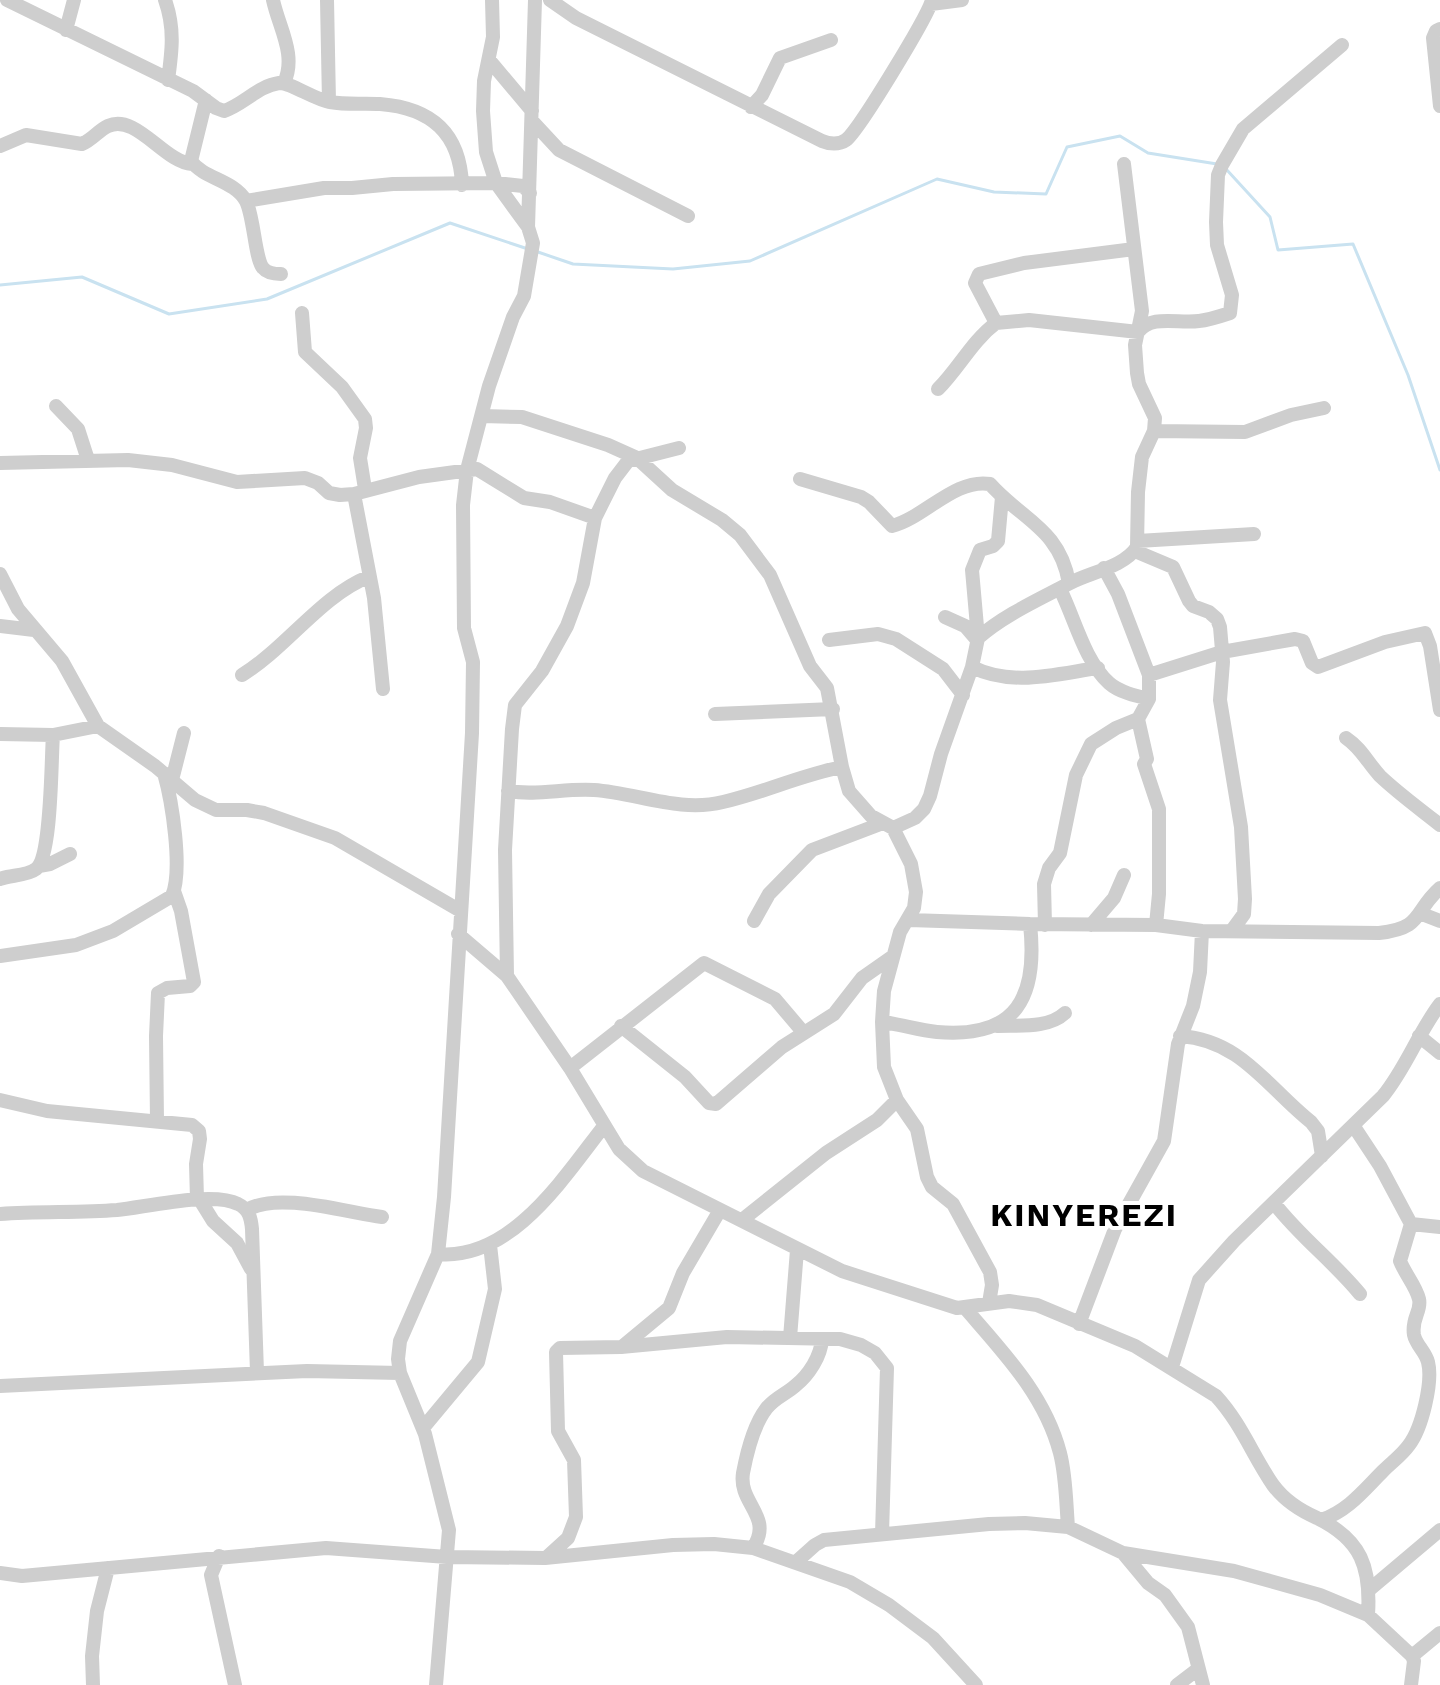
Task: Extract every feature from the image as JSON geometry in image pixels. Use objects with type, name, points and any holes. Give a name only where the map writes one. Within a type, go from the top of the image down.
[{"type":"street","points":[[66,30],[74,0]]},
{"type":"street","points":[[165,0],[172,21],[173,40],[168,80]]},
{"type":"street","points":[[273,0],[290,66],[284,83]]},
{"type":"street","points":[[327,0],[329,102]]},
{"type":"street","points":[[436,1685],[449,1530],[423,1428],[400,1373],[400,1341],[438,1254],[444,1197],[473,681],[473,662],[464,628],[463,505],[467,470],[489,386],[527,286],[533,243],[528,227],[496,183],[486,152],[484,81],[490,61],[492,0]]},
{"type":"street","points":[[528,227],[535,0]]},
{"type":"street","points":[[550,0],[576,18],[828,144],[846,141],[894,69],[931,2],[962,0]]},
{"type":"street","points":[[12,2],[168,80],[216,108],[229,110],[268,86],[284,83],[329,102],[390,106],[430,117],[457,150],[461,161],[462,185]]},
{"type":"street","points":[[1440,29],[1433,38],[1440,106]]},
{"type":"street","points":[[751,107],[762,95],[780,58],[831,40]]},
{"type":"street","points":[[1138,332],[1143,325],[1152,322],[1199,321],[1230,313],[1232,295],[1217,245],[1218,175],[1239,134],[1342,45]]},
{"type":"street","points":[[490,61],[559,150],[688,216]]},
{"type":"street","points":[[192,164],[191,156],[206,100]]},
{"type":"street","points":[[0,146],[26,135],[86,144],[107,126],[121,124],[138,130],[178,161],[192,164],[231,186],[246,201],[261,265],[268,271],[281,274]]},
{"type":"street","points":[[1124,164],[1142,311],[1137,373],[1155,418],[1154,431],[1142,457],[1136,546]]},
{"type":"street","points":[[246,201],[324,188],[393,184],[496,183],[523,186],[530,193]]},
{"type":"street","points":[[996,323],[975,283],[979,274],[1024,263],[1134,249]]},
{"type":"street","points":[[302,313],[305,352],[342,387],[365,419],[359,492],[383,689]]},
{"type":"street","points":[[938,389],[969,348],[996,323],[1029,320],[1138,332]]},
{"type":"street","points":[[56,406],[78,429],[88,460]]},
{"type":"street","points":[[1154,431],[1245,432],[1291,415],[1324,408]]},
{"type":"street","points":[[482,416],[522,417],[608,445],[637,458],[672,490],[722,520],[756,554],[781,599],[810,666],[827,688],[849,791],[871,816],[888,826],[911,864],[915,877],[914,908],[900,932],[884,991],[884,1067],[897,1100],[917,1129],[924,1168],[932,1187],[953,1204],[990,1272],[992,1285],[989,1303]]},
{"type":"street","points":[[507,976],[505,850],[515,705],[542,671],[567,626],[583,583],[595,518],[615,478],[628,461],[679,448]]},
{"type":"street","points":[[0,463],[128,460],[172,465],[237,482],[305,478],[333,494],[359,492],[477,469],[524,498],[550,502],[595,518]]},
{"type":"street","points":[[800,479],[861,497],[892,526],[976,483],[990,484],[1047,533],[1063,563],[1064,586],[1085,650],[1108,682],[1149,699]]},
{"type":"street","points":[[754,921],[769,894],[812,850],[915,818],[924,809],[972,667],[978,639],[972,570],[980,550],[998,541],[1002,497]]},
{"type":"street","points":[[978,639],[1004,619],[1104,568],[1136,546],[1254,534]]},
{"type":"street","points":[[1136,546],[1173,567],[1193,606],[1217,619],[1222,652],[1220,700],[1241,827],[1245,899],[1244,914],[1233,929]]},
{"type":"street","points":[[996,1026],[1012,1014],[1029,983],[1044,884],[1049,868],[1060,853],[1076,775],[1091,744],[1138,719],[1149,699],[1149,675],[1118,594],[1104,568]]},
{"type":"street","points":[[0,574],[18,609],[62,661],[98,726],[168,776],[195,800],[216,810],[264,813],[335,838],[459,910]]},
{"type":"street","points":[[242,675],[275,652],[345,591],[368,577]]},
{"type":"street","points":[[945,617],[965,626],[978,639]]},
{"type":"street","points":[[0,626],[34,630]]},
{"type":"street","points":[[1149,675],[1222,652],[1295,639],[1303,641],[1312,663],[1318,667],[1385,642],[1425,633],[1430,646],[1440,710]]},
{"type":"street","points":[[829,640],[869,634],[896,639],[943,669],[963,695]]},
{"type":"street","points":[[972,667],[1000,678],[1028,678],[1098,668]]},
{"type":"street","points":[[715,714],[833,709]]},
{"type":"street","points":[[1138,719],[1147,759],[1144,764],[1159,809],[1156,925]]},
{"type":"street","points":[[0,734],[53,735],[98,726]]},
{"type":"street","points":[[157,1121],[158,993],[167,988],[190,986],[194,982],[181,911],[174,891],[173,816],[168,776],[184,733]]},
{"type":"street","points":[[39,866],[47,829],[53,735]]},
{"type":"street","points":[[1346,738],[1357,746],[1380,775],[1440,825]]},
{"type":"street","points":[[508,791],[540,794],[600,790],[681,805],[710,804],[842,767]]},
{"type":"street","points":[[0,879],[32,872],[39,866],[70,854]]},
{"type":"street","points":[[1091,925],[1114,898],[1124,875]]},
{"type":"street","points":[[909,920],[1156,925],[1202,931],[1379,933],[1409,925],[1422,914],[1427,902],[1440,888]]},
{"type":"street","points":[[0,956],[76,945],[113,931],[168,900],[174,891]]},
{"type":"street","points":[[1114,898],[1113,910],[1124,924]]},
{"type":"street","points":[[1422,914],[1440,921]]},
{"type":"street","points":[[1079,1324],[1115,1229],[1164,1141],[1180,1036],[1196,991],[1202,961],[1202,931]]},
{"type":"street","points":[[458,934],[507,976],[570,1068],[619,1149],[636,1167],[842,1271],[938,1303],[965,1308],[1009,1301],[1037,1305],[1135,1346],[1216,1396],[1227,1407],[1273,1484],[1304,1512],[1340,1532],[1354,1544],[1361,1556],[1369,1590],[1368,1615]]},
{"type":"street","points":[[621,1026],[685,1077],[713,1105],[803,1032],[834,1014],[862,978],[892,957]]},
{"type":"street","points":[[570,1068],[704,963],[775,999],[803,1032]]},
{"type":"street","points":[[1172,1367],[1199,1280],[1383,1096],[1397,1079],[1440,1004]]},
{"type":"street","points":[[882,1022],[939,1032],[1046,1024],[1057,1021],[1065,1013]]},
{"type":"street","points":[[1180,1036],[1198,1037],[1222,1045],[1259,1073],[1318,1131],[1322,1156]]},
{"type":"street","points":[[1419,1036],[1440,1053]]},
{"type":"street","points":[[0,1100],[47,1111],[192,1125],[199,1131],[200,1139],[196,1164],[199,1200],[213,1221],[237,1243],[254,1275]]},
{"type":"street","points":[[742,1220],[826,1153],[877,1120],[897,1100]]},
{"type":"street","points":[[1321,1520],[1333,1516],[1364,1493],[1411,1443],[1422,1418],[1429,1375],[1428,1361],[1414,1335],[1413,1323],[1419,1300],[1400,1261],[1411,1224],[1380,1166],[1353,1125]]},
{"type":"street","points":[[438,1254],[466,1253],[490,1245],[516,1227],[549,1195],[604,1126]]},
{"type":"street","points":[[0,1214],[115,1210],[199,1200],[227,1201],[247,1210],[266,1204],[312,1205],[382,1217]]},
{"type":"street","points":[[1274,1203],[1315,1251],[1342,1272],[1360,1294]]},
{"type":"street","points":[[247,1210],[251,1220],[257,1372]]},
{"type":"street","points":[[621,1347],[669,1308],[683,1273],[720,1210]]},
{"type":"street","points":[[1411,1224],[1440,1227]]},
{"type":"street","points":[[423,1428],[478,1362],[495,1289],[490,1245]]},
{"type":"street","points":[[790,1338],[797,1250]]},
{"type":"street","points":[[965,1308],[1024,1377],[1049,1424],[1062,1465],[1068,1527]]},
{"type":"street","points":[[545,1558],[568,1538],[576,1517],[574,1460],[558,1431],[556,1352],[560,1348],[621,1347],[727,1337],[840,1339],[875,1353],[887,1368],[882,1534]]},
{"type":"street","points":[[753,1548],[759,1539],[759,1519],[744,1491],[742,1478],[755,1430],[767,1407],[794,1388],[812,1367],[822,1347],[822,1339]]},
{"type":"street","points":[[0,1386],[257,1372],[400,1373]]},
{"type":"street","points":[[796,1562],[824,1540],[989,1524],[1068,1527],[1123,1553],[1234,1571],[1320,1595],[1368,1615],[1412,1656],[1411,1685]]},
{"type":"street","points":[[1369,1590],[1440,1530]]},
{"type":"street","points":[[0,1573],[22,1576],[326,1548],[447,1557],[545,1558],[673,1545],[714,1544],[753,1548],[850,1582],[889,1605],[933,1638],[976,1685]]},
{"type":"street","points":[[1123,1553],[1148,1583],[1165,1595],[1188,1627],[1203,1685]]},
{"type":"street","points":[[219,1556],[211,1575],[235,1685]]},
{"type":"street","points":[[93,1685],[92,1656],[97,1611],[108,1568]]},
{"type":"street","points":[[1412,1656],[1440,1633]]},
{"type":"street","points":[[1177,1685],[1198,1669]]},
{"type":"waterway","points":[[535,251],[573,264],[673,269],[750,261],[937,179],[994,192],[1046,194],[1067,147],[1120,136],[1148,153],[1217,164]]},
{"type":"waterway","points":[[1226,169],[1270,217],[1278,250],[1353,244],[1408,375],[1440,470]]},
{"type":"waterway","points":[[0,285],[82,277],[169,314],[267,299],[450,223],[528,249]]},
{"type":"district","name":"KINYEREZI","points":[[1084,1215]]}]
